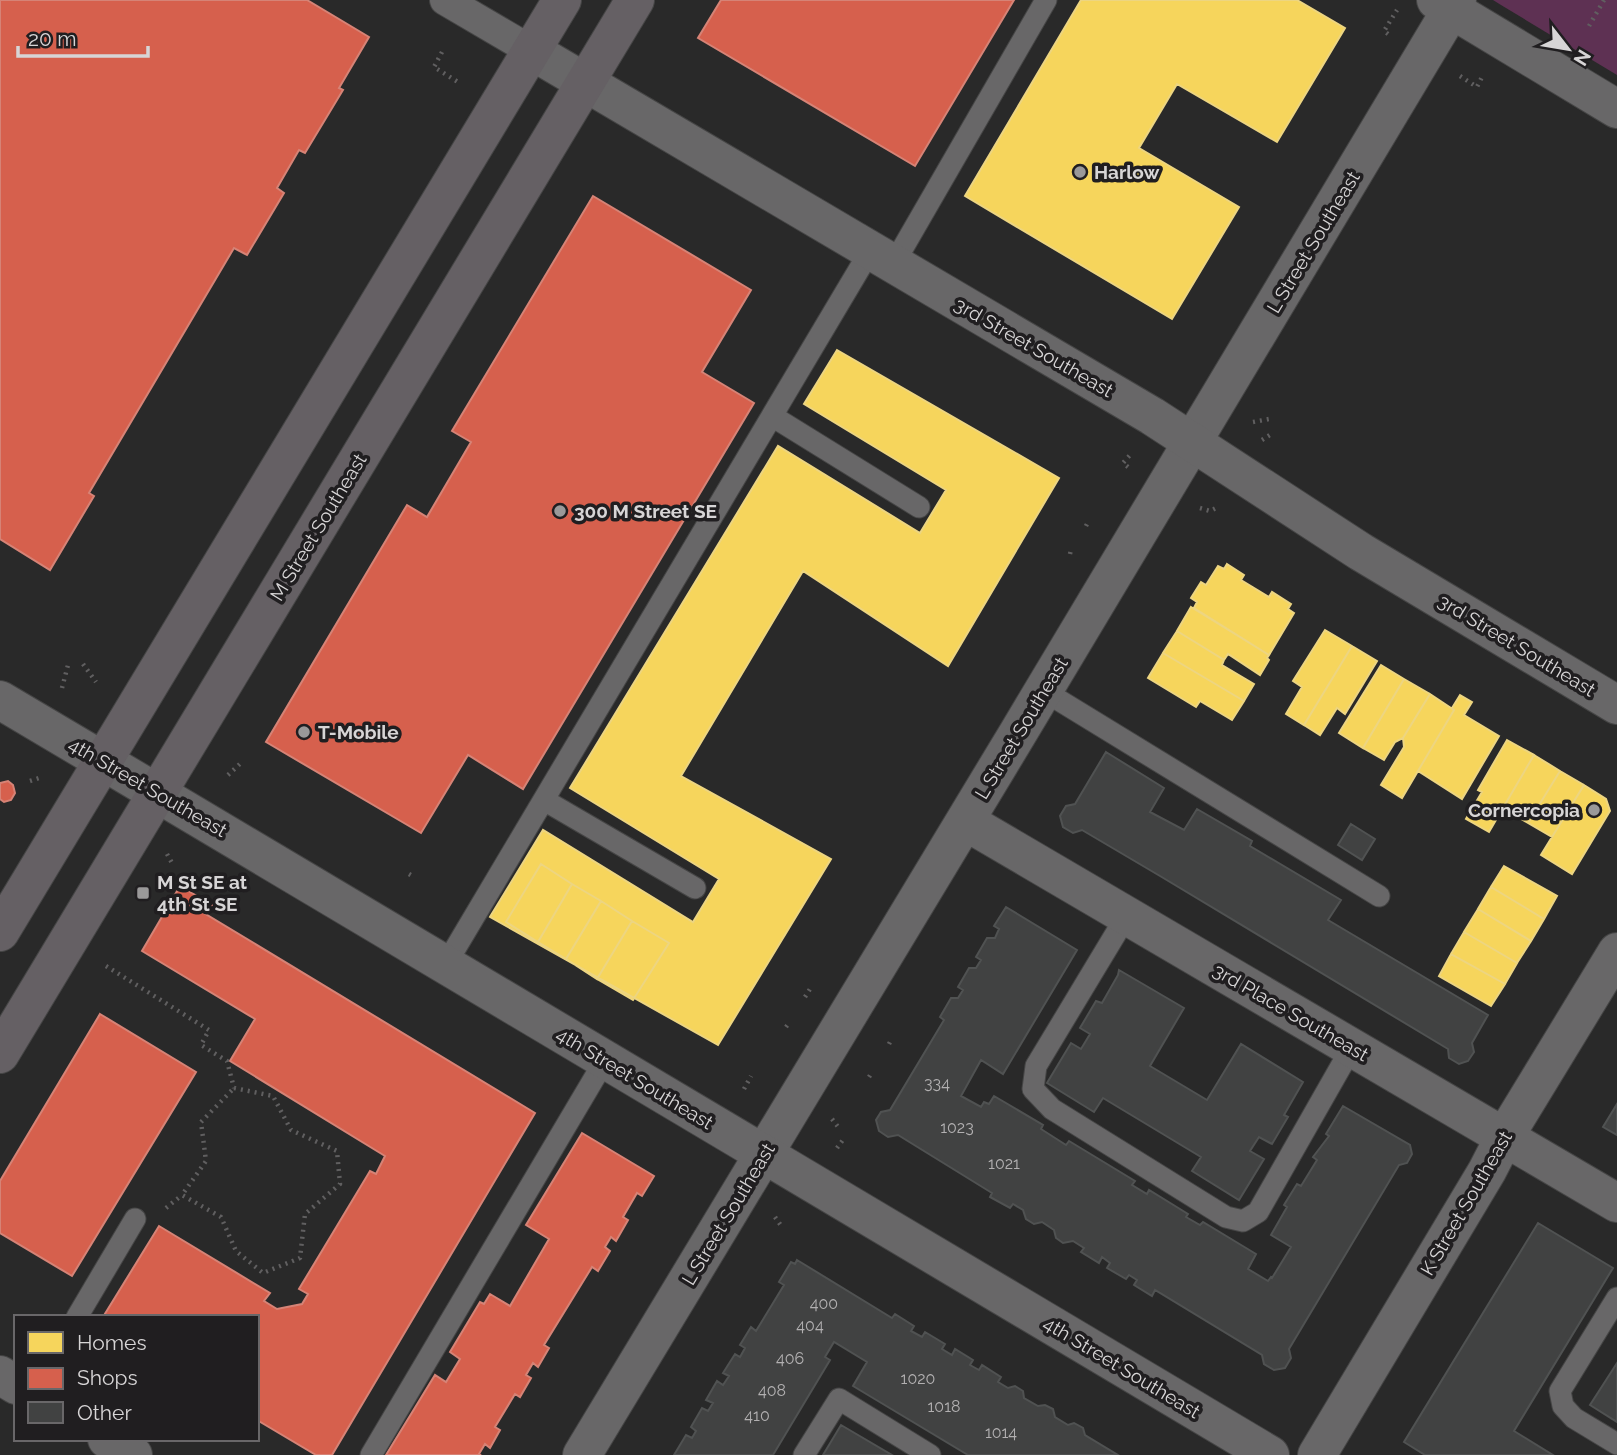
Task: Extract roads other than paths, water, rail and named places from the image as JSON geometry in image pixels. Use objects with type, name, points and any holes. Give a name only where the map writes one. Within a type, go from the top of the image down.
[{"type":"main road","points":[[0,932],[562,0]]},
{"type":"main road","name":"M Street Southeast","points":[[0,1054],[635,0]]},
{"type":"street","name":"3rd Street Southeast","points":[[445,0],[1194,442],[1361,552],[1617,705]]},
{"type":"street","points":[[1436,4],[1617,109]]},
{"type":"street","name":"L Street Southeast","points":[[582,1455],[1194,442],[1436,4]]},
{"type":"street","name":"4th Street Southeast","points":[[0,700],[1270,1455]]},
{"type":"street","name":"3rd Place Southeast","points":[[965,821],[1617,1203]]},
{"type":"street","name":"K Street Southeast","points":[[1317,1455],[1617,952]]},
{"type":"street","points":[[110,1441],[133,1455]]},
{"type":"lane","points":[[446,964],[772,416],[882,258],[1046,0]]},
{"type":"lane","points":[[772,416],[919,507]]},
{"type":"lane","points":[[1044,691],[1378,896]]},
{"type":"lane","points":[[544,800],[695,888]]},
{"type":"lane","points":[[1127,915],[1036,1066],[1033,1090],[1052,1109],[1226,1217],[1243,1222],[1258,1212],[1352,1048]]},
{"type":"lane","points":[[371,1455],[605,1060]]},
{"type":"lane","points":[[78,1315],[135,1219]]},
{"type":"lane","points":[[1617,1298],[1560,1391],[1563,1406],[1574,1418],[1617,1444]]},
{"type":"lane","points":[[804,1455],[839,1399],[930,1455]]},
{"type":"place","name":"Harlow","points":[[1080,172]]},
{"type":"place","name":"300 M Street SE","points":[[560,511]]},
{"type":"place","name":"T-Mobile","points":[[304,732]]},
{"type":"place","name":"Cornercopia","points":[[1594,810]]},
{"type":"place","name":"M St SE at 4th St SE","points":[[143,893]]}]
